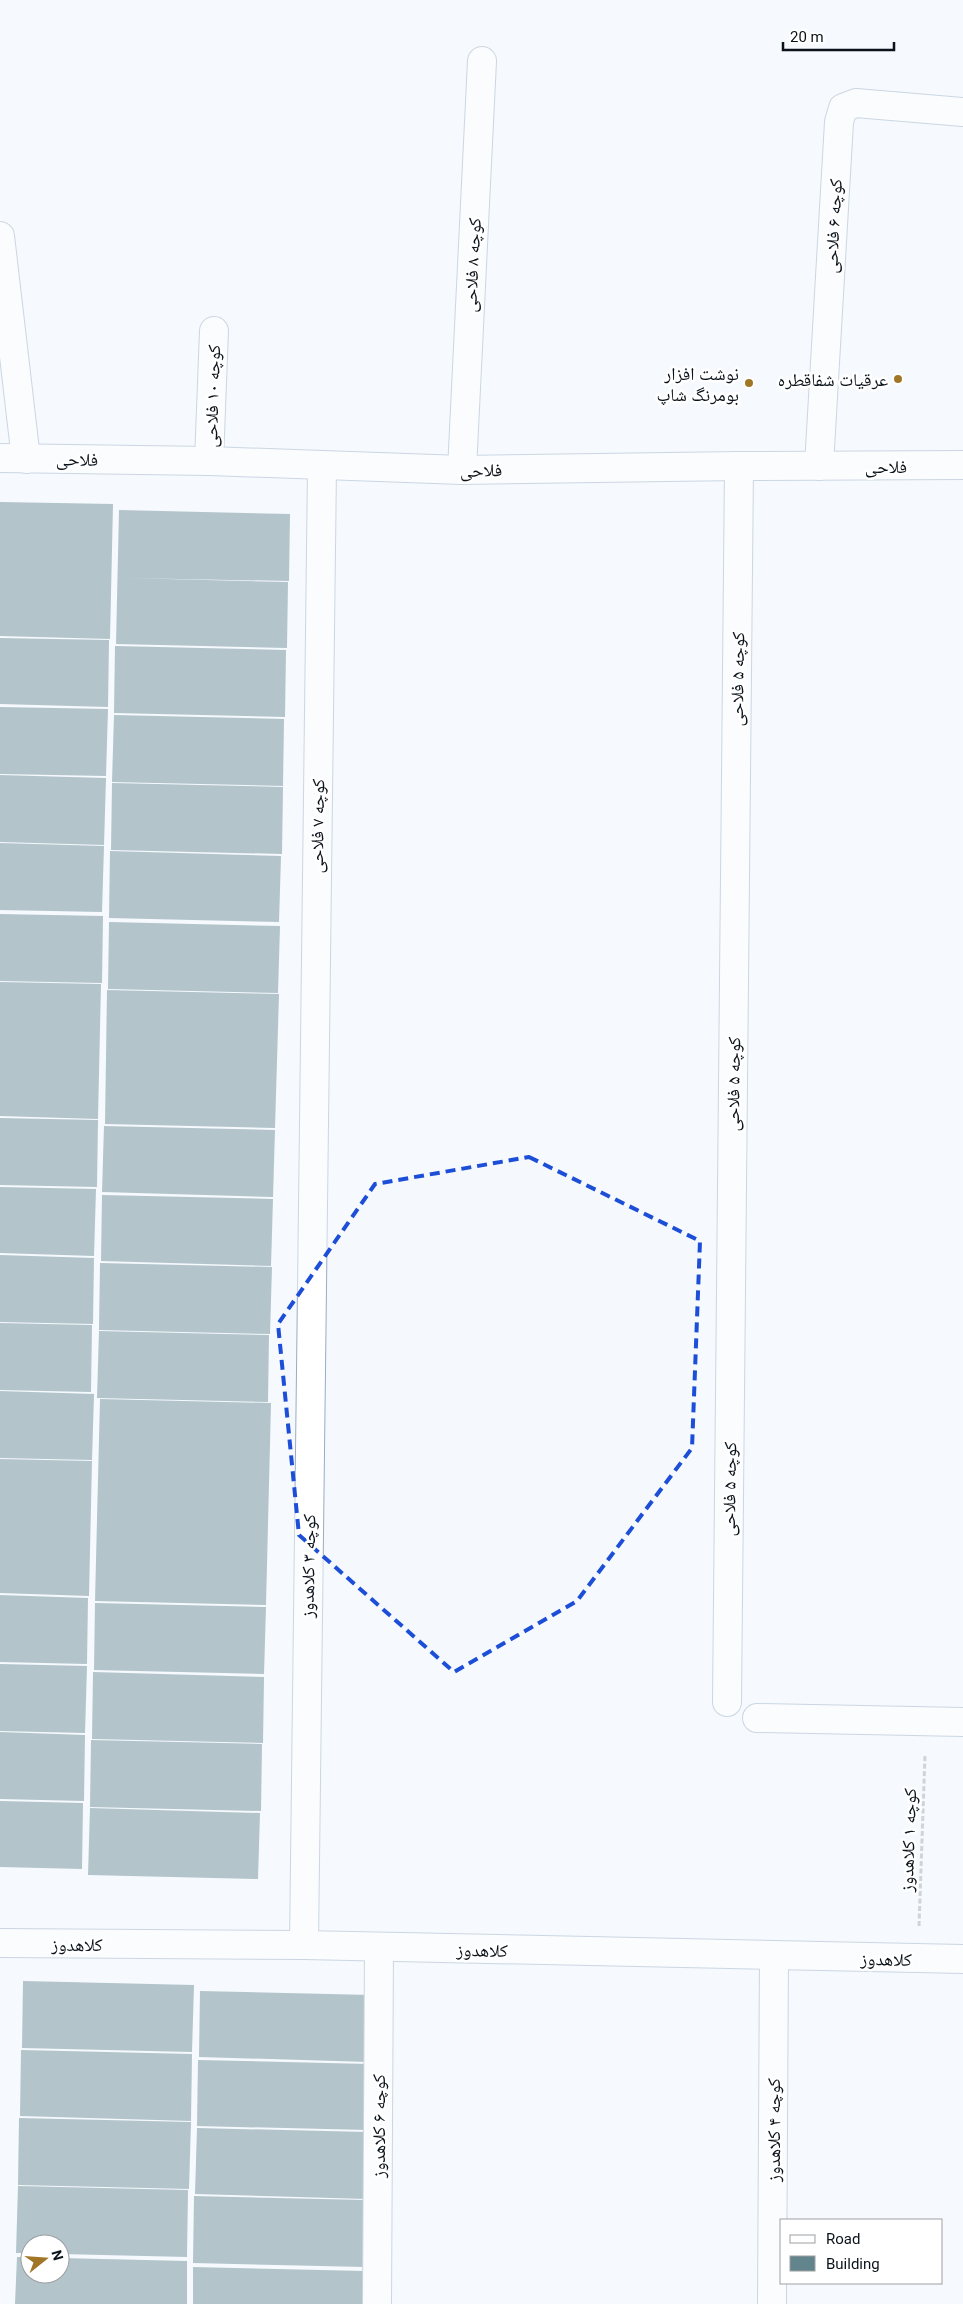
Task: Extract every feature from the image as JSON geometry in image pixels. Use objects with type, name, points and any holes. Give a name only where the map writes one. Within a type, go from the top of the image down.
[{"type":"street","name":"کوچه ۸ فلاحی","points":[[462,470],[482,61]]},
{"type":"street","name":"کوچه ۶ فلاحی","points":[[819,466],[839,122],[843,108],[856,103],[963,112]]},
{"type":"street","points":[[0,236],[13,458]]},
{"type":"street","name":"کوچه ۱۰ فلاحی","points":[[210,461],[214,331]]},
{"type":"street","name":"فلاحی","points":[[13,458],[210,461],[322,467],[462,470],[963,465]]},
{"type":"street","name":"کوچه ۵ فلاحی","points":[[727,1702],[739,466]]},
{"type":"street","name":"کوچه ۷ فلاحی","points":[[312,1186],[322,467]]},
{"type":"street","name":"کوچه ۳ کلاهدوز","points":[[304,1945],[312,1186]]},
{"type":"street","points":[[757,1718],[963,1722]]},
{"type":"street","name":"کلاهدوز","points":[[0,1943],[304,1945],[963,1959]]},
{"type":"street","name":"کوچه ۶ کلاهدوز","points":[[377,2304],[379,1948]]},
{"type":"street","name":"کوچه ۴ کلاهدوز","points":[[772,2304],[774,1956]]},
{"type":"path","name":"کوچه ۱ کلاهدوز","points":[[918,1959],[926,1722]]},
{"type":"highlighted area","points":[[529,1157],[700,1241],[692,1448],[577,1601],[454,1672],[299,1535],[278,1324],[375,1184]]},
{"type":"building","points":[[0,502],[113,504],[110,639],[0,636]]},
{"type":"building","points":[[119,510],[290,514],[289,581],[126,578],[288,582],[287,648],[116,644]]},
{"type":"building","points":[[0,638],[109,640],[108,707],[0,704]]},
{"type":"building","points":[[115,646],[286,650],[285,717],[114,713]]},
{"type":"building","points":[[0,707],[108,709],[106,776],[0,774]]},
{"type":"building","points":[[114,715],[284,719],[283,786],[112,782]]},
{"type":"building","points":[[0,775],[106,778],[104,845],[0,842]]},
{"type":"building","points":[[112,783],[283,787],[282,854],[111,850]]},
{"type":"building","points":[[0,843],[104,846],[102,912],[0,910]]},
{"type":"building","points":[[110,851],[281,856],[279,922],[109,918]]},
{"type":"building","points":[[0,914],[103,916],[102,983],[0,981]]},
{"type":"building","points":[[109,922],[280,926],[278,993],[108,989]]},
{"type":"building","points":[[0,982],[101,984],[98,1119],[0,1116]]},
{"type":"building","points":[[107,990],[279,994],[275,1128],[105,1124]]},
{"type":"building","points":[[0,1118],[98,1120],[97,1187],[0,1185]]},
{"type":"building","points":[[104,1126],[275,1130],[273,1197],[102,1192]]},
{"type":"building","points":[[0,1187],[96,1189],[94,1256],[0,1253]]},
{"type":"building","points":[[102,1195],[273,1199],[271,1266],[101,1261]]},
{"type":"building","points":[[0,1255],[94,1258],[93,1324],[0,1322]]},
{"type":"building","points":[[100,1263],[272,1267],[270,1334],[99,1330]]},
{"type":"building","points":[[0,1323],[92,1325],[91,1392],[0,1390]]},
{"type":"building","points":[[99,1331],[269,1335],[268,1402],[97,1398]]},
{"type":"building","points":[[0,1391],[94,1394],[92,1460],[0,1458]]},
{"type":"building","points":[[100,1399],[271,1403],[266,1605],[95,1601]]},
{"type":"building","points":[[0,1459],[92,1461],[89,1596],[0,1593]]},
{"type":"building","points":[[0,1595],[88,1598],[87,1664],[0,1662]]},
{"type":"building","points":[[95,1603],[266,1607],[264,1674],[94,1670]]},
{"type":"building","points":[[0,1664],[87,1666],[85,1733],[0,1731]]},
{"type":"building","points":[[93,1672],[264,1677],[263,1743],[92,1739]]},
{"type":"building","points":[[0,1732],[85,1735],[84,1801],[0,1799]]},
{"type":"building","points":[[91,1740],[262,1744],[261,1811],[90,1807]]},
{"type":"building","points":[[0,1801],[83,1803],[82,1869],[0,1867]]},
{"type":"building","points":[[90,1808],[260,1813],[258,1879],[88,1875]]},
{"type":"building","points":[[23,1981],[194,1985],[192,2052],[22,2048]]},
{"type":"building","points":[[200,1991],[371,1995],[369,2062],[199,2057]]},
{"type":"building","points":[[21,2050],[192,2054],[191,2121],[20,2116]]},
{"type":"building","points":[[198,2060],[369,2064],[368,2130],[197,2126]]},
{"type":"building","points":[[19,2118],[191,2122],[189,2189],[18,2185]]},
{"type":"building","points":[[197,2128],[367,2132],[366,2199],[195,2194]]},
{"type":"building","points":[[18,2186],[188,2190],[187,2257],[70,2254],[70,2234],[20,2234],[20,2253],[16,2253]]},
{"type":"building","points":[[194,2196],[365,2200],[364,2267],[193,2263]]},
{"type":"building","points":[[17,2257],[20,2257],[20,2284],[70,2284],[70,2258],[187,2261],[187,2304],[15,2304]]},
{"type":"building","points":[[193,2267],[365,2271],[364,2304],[193,2304]]},
{"type":"place","name":"عرقیات شفاقطره","points":[[898,379]]},
{"type":"place","name":"نوشت افزار بومرنگ شاپ","points":[[749,383]]}]
